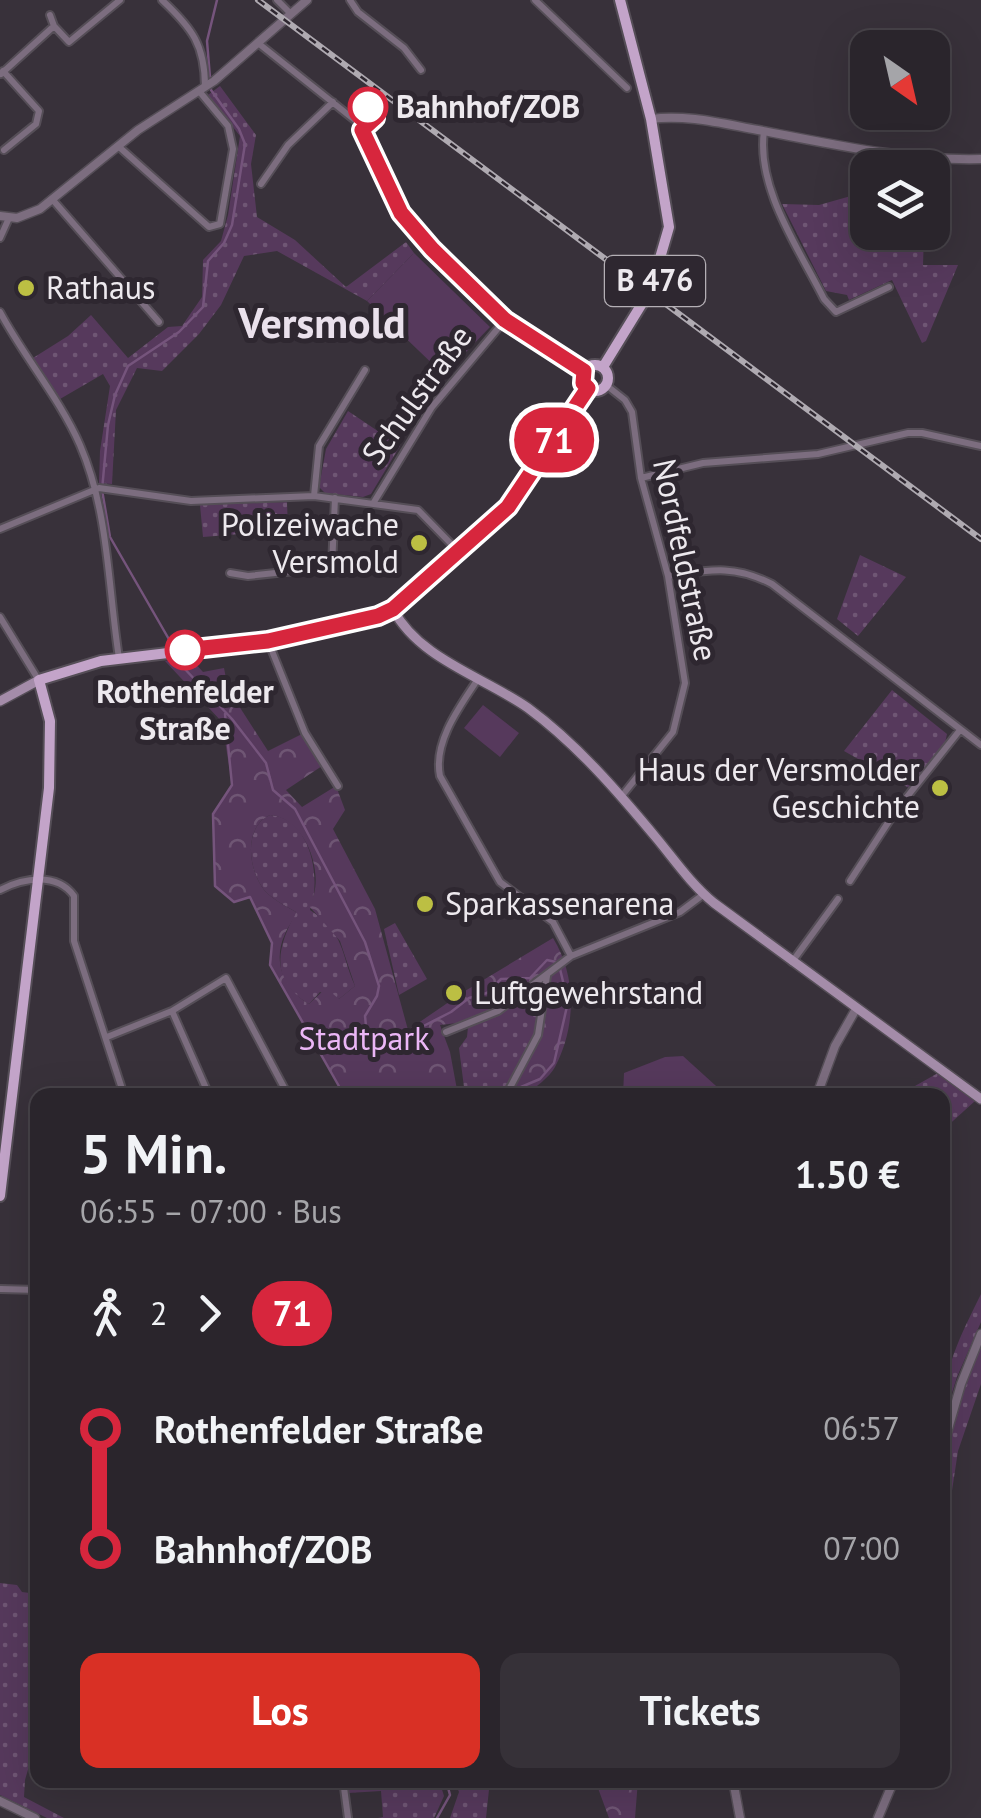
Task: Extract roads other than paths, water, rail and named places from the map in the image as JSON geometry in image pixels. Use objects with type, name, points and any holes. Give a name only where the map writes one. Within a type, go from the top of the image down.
[{"type":"main road","name":"B 476","points":[[603,367],[654,284],[668,234],[668,207],[651,119],[620,0]]},
{"type":"main road","points":[[590,366],[603,367],[608,373],[606,385],[598,390],[588,388],[583,383],[584,371],[590,366]]},
{"type":"main road","points":[[0,701],[39,680],[81,666],[268,641],[378,616],[393,609],[501,515],[521,492],[588,388]]},
{"type":"main road","points":[[393,609],[412,638],[552,728],[620,797],[704,894],[981,1099]]},
{"type":"main road","points":[[0,1196],[51,752],[50,720],[39,680]]},
{"type":"street","points":[[50,15],[54,26],[70,42],[120,0]]},
{"type":"street","points":[[118,146],[209,227],[220,224],[233,149],[228,126],[206,86],[200,42],[162,0]]},
{"type":"street","points":[[277,0],[291,14]]},
{"type":"street","points":[[0,238],[4,217],[28,216],[52,200],[118,146],[206,86],[308,0]]},
{"type":"street","points":[[350,0],[358,12],[404,48],[421,70]]},
{"type":"street","points":[[535,0],[627,88]]},
{"type":"street","points":[[4,150],[36,124],[39,111],[2,73],[54,26]]},
{"type":"street","points":[[258,43],[362,130],[401,213],[432,249],[505,320],[584,371]]},
{"type":"street","points":[[261,184],[288,145],[333,102]]},
{"type":"street","points":[[651,119],[674,117],[906,156],[981,159]]},
{"type":"street","points":[[764,131],[762,148],[773,196],[824,298],[836,312],[889,287]]},
{"type":"street","points":[[52,200],[159,322]]},
{"type":"street","points":[[0,312],[79,443],[96,488],[120,658]]},
{"type":"street","name":"Schulstraße","points":[[374,502],[432,407],[505,320]]},
{"type":"street","name":"Schulstraße","points":[[314,496],[319,446],[365,370]]},
{"type":"street","name":"Nordfeldstraße","points":[[606,385],[625,400],[632,412],[641,478],[668,576],[684,684],[673,732],[620,797]]},
{"type":"street","points":[[641,478],[688,465],[818,454],[908,433],[922,432],[981,446]]},
{"type":"street","points":[[0,529],[96,488],[190,501],[314,496],[418,510],[459,552]]},
{"type":"street","points":[[230,573],[248,576],[332,567],[334,498]]},
{"type":"street","points":[[668,576],[720,569],[748,572],[760,578],[981,745]]},
{"type":"street","points":[[0,617],[39,680]]},
{"type":"street","points":[[268,641],[305,733],[338,786]]},
{"type":"street","points":[[479,678],[452,718],[438,765],[440,776],[500,882],[553,922],[572,956]]},
{"type":"street","points":[[850,881],[895,812],[960,730]]},
{"type":"street","points":[[0,890],[17,881],[37,880],[65,886],[74,896],[74,941],[122,1088]]},
{"type":"street","points":[[446,1032],[498,1011],[572,956],[680,912],[704,894]]},
{"type":"street","points":[[792,962],[838,900]]},
{"type":"street","points":[[510,1088],[538,1035],[547,976]]},
{"type":"street","points":[[107,1038],[172,1011],[226,978],[284,1088]]},
{"type":"street","points":[[819,1088],[834,1046],[856,1009]]},
{"type":"street","points":[[172,1011],[206,1088]]},
{"type":"street","points":[[0,1289],[30,1290]]},
{"type":"street","points":[[950,1422],[981,1334]]},
{"type":"street","points":[[344,1788],[348,1818]]},
{"type":"street","points":[[734,1788],[740,1818]]},
{"type":"street","points":[[878,1818],[891,1788]]},
{"type":"street","points":[[0,1802],[35,1818]]},
{"type":"waterway","points":[[174,648],[110,537],[102,490],[108,425],[115,395],[128,366],[179,332],[203,307],[208,261],[224,243],[232,225],[245,144],[211,90],[207,41],[217,0]]},
{"type":"waterway","points":[[177,656],[266,763],[273,790],[295,809],[365,942],[379,986],[365,1016],[373,1035],[384,1040],[400,1038],[451,1012],[469,998],[487,993],[501,979],[530,978],[547,960],[556,962]]},
{"type":"waterway","points":[[225,714],[232,785],[213,814],[215,886],[234,902],[250,897],[272,943],[270,965],[340,1088]]},
{"type":"waterway","points":[[520,1088],[540,1079],[554,1063],[568,1002],[560,969]]},
{"type":"waterway","points":[[437,1818],[450,1795],[448,1788]]},
{"type":"railway","points":[[258,0],[981,539]]},
{"type":"place","name":"Bahnhof/ZOB","points":[[368,107]]},
{"type":"place","name":"Rathaus","points":[[26,288]]},
{"type":"place","name":"Polizeiwache Versmold","points":[[419,543]]},
{"type":"place","name":"Rothenfelder Straße","points":[[185,650]]},
{"type":"place","name":"Haus der Versmolder Geschichte","points":[[940,788]]},
{"type":"place","name":"Sparkassenarena","points":[[425,904]]},
{"type":"place","name":"Luftgewehrstand","points":[[454,993]]},
{"type":"district","name":"Versmold","points":[[322,323]]},
{"type":"park label","name":"Stadtpark","points":[[364,1039]]}]
